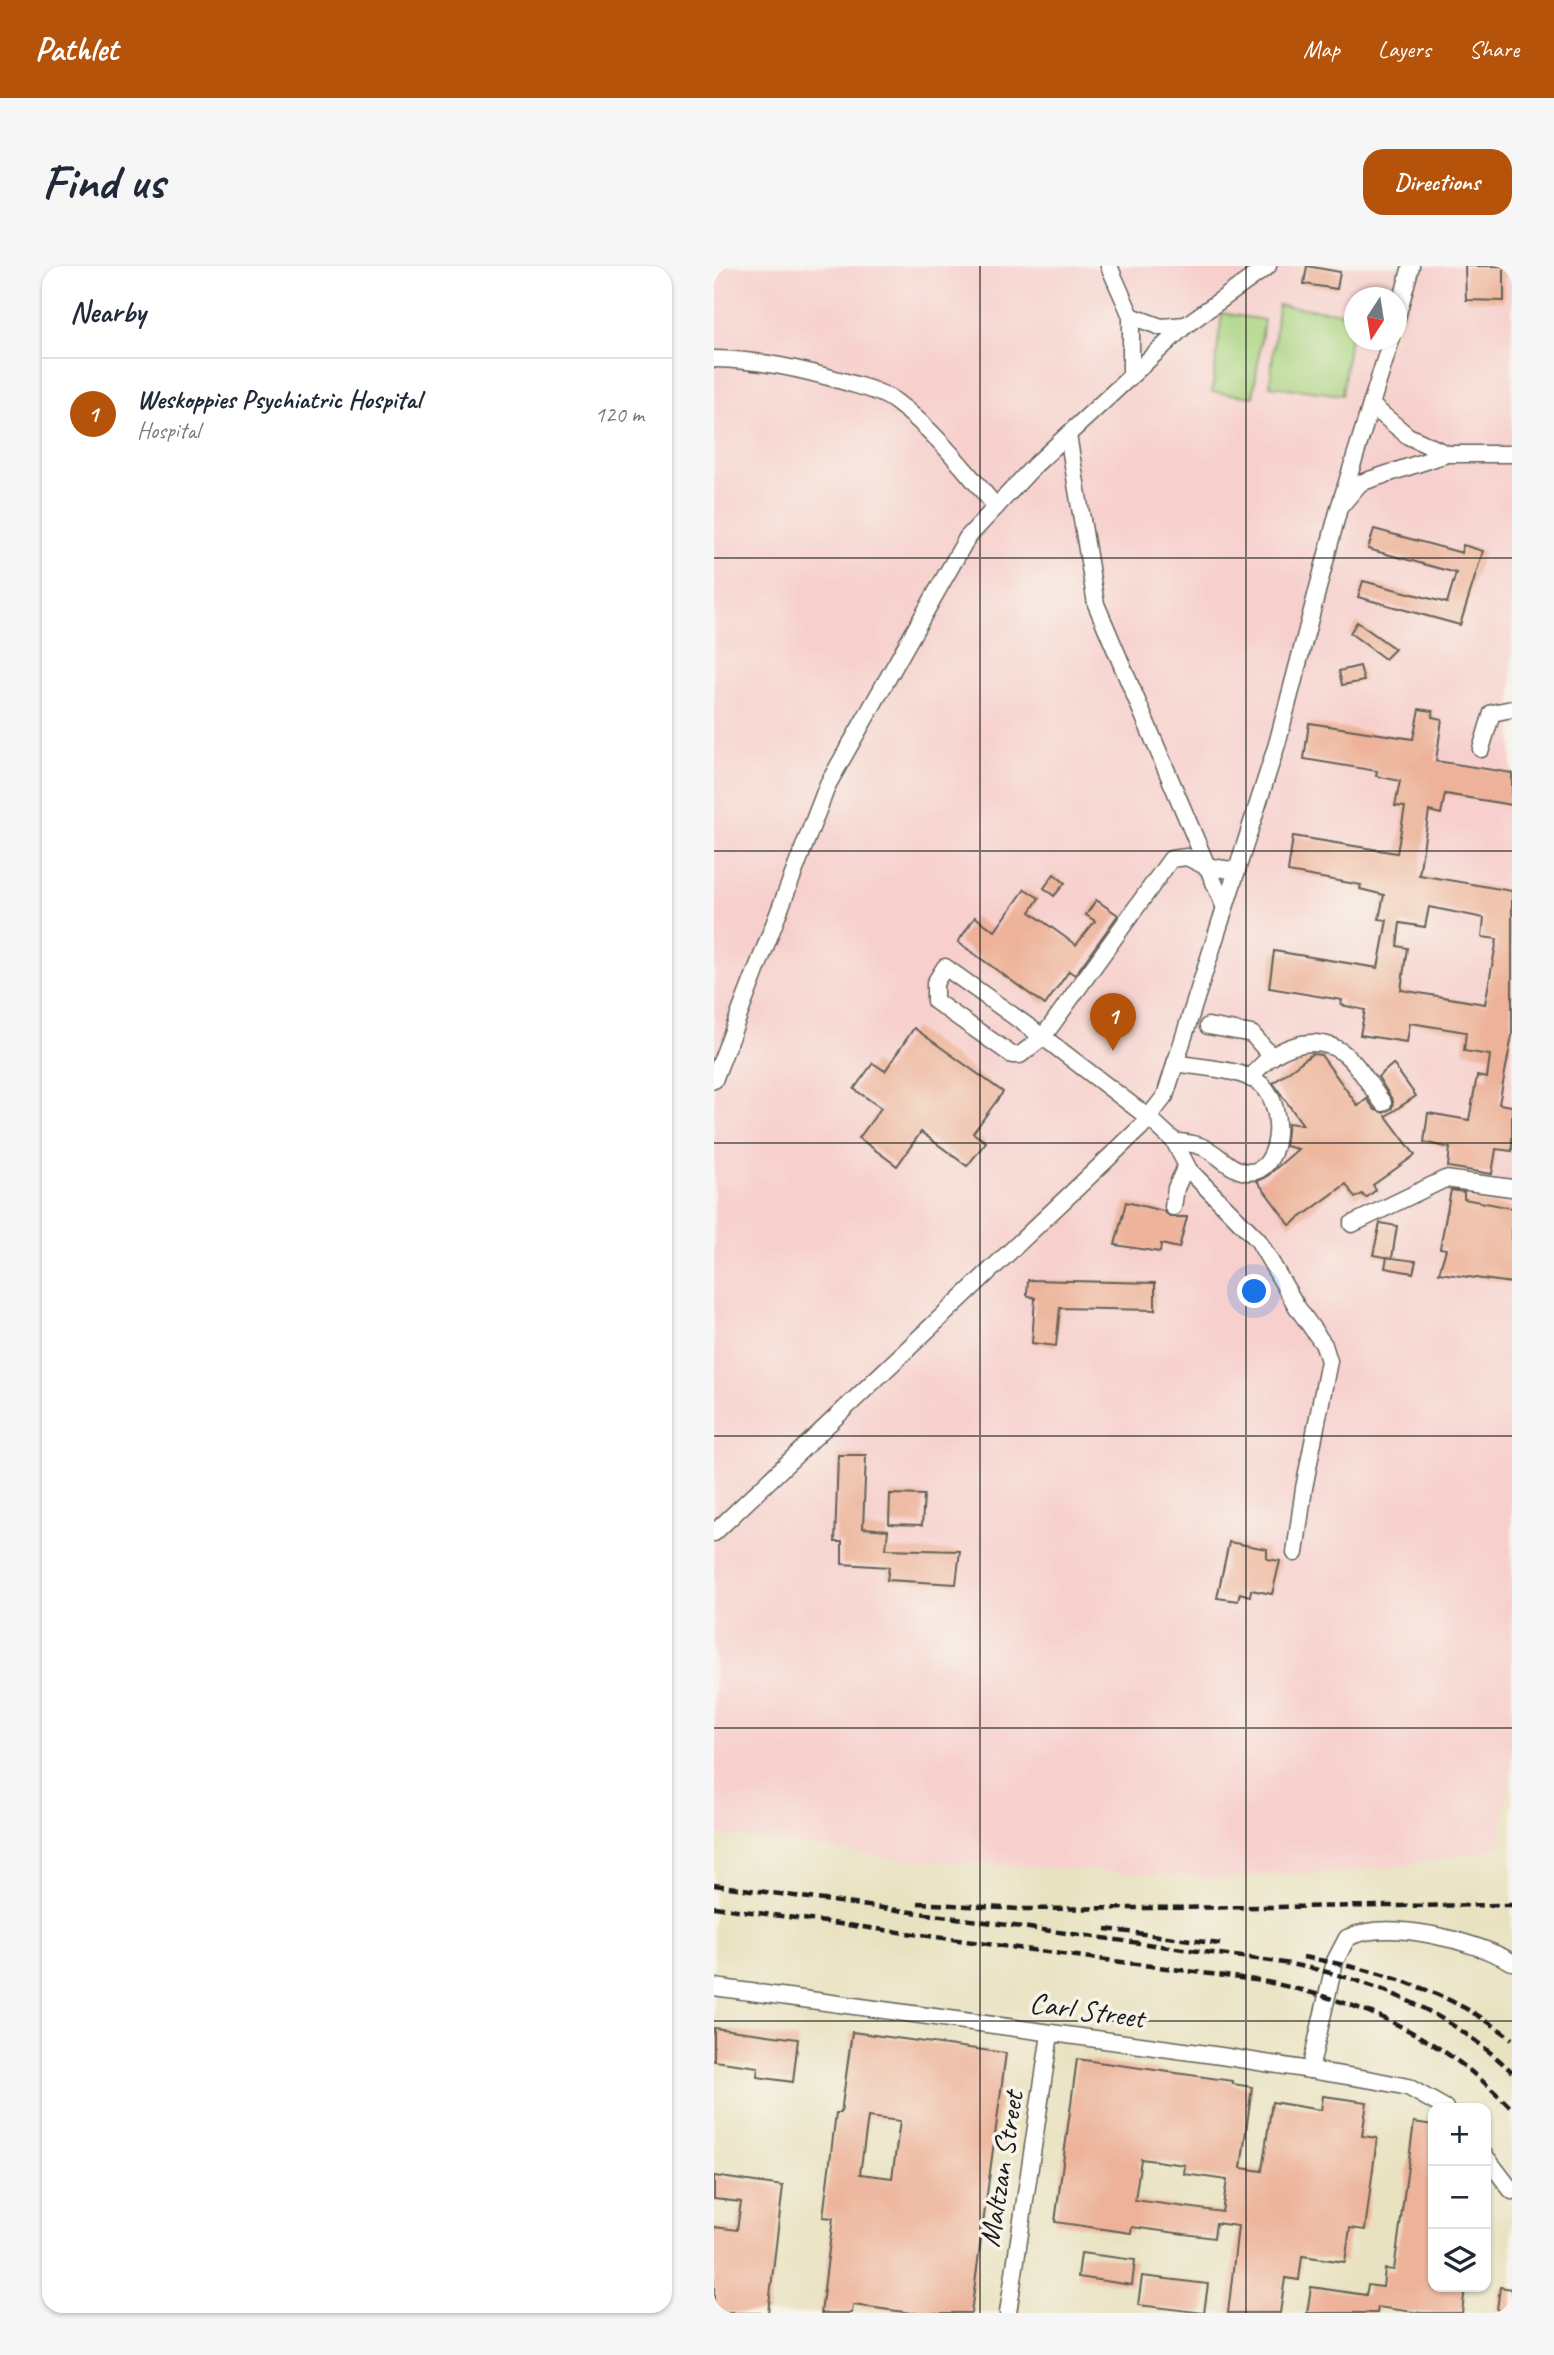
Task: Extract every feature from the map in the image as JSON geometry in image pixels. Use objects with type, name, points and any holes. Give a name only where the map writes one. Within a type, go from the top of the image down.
[{"type":"street","points":[[1109,266],[1131,316],[1131,375]]},
{"type":"street","points":[[714,1080],[828,784],[967,538],[1068,435],[1186,325],[1268,266]]},
{"type":"street","points":[[1405,287],[1411,266]]},
{"type":"street","points":[[1131,316],[1161,327],[1186,325]]},
{"type":"street","points":[[714,1533],[1149,1118],[1165,1097],[1281,731],[1339,508],[1388,350]]},
{"type":"street","points":[[714,359],[752,359],[788,365],[873,390],[895,401],[939,443],[996,507]]},
{"type":"street","points":[[1371,405],[1408,436],[1447,454]]},
{"type":"street","points":[[1068,435],[1096,604],[1186,810],[1205,866],[1224,906]]},
{"type":"street","points":[[1339,508],[1360,483],[1447,454],[1512,454]]},
{"type":"street","points":[[1481,749],[1492,713],[1512,709]]},
{"type":"street","points":[[1237,871],[1205,866],[1187,857],[1171,859],[1043,1037],[1020,1055],[1012,1055],[935,1001],[935,983],[945,967],[1043,1037],[1149,1118],[1174,1141],[1186,1166],[1258,1240],[1297,1307],[1328,1352],[1327,1378],[1306,1476],[1295,1553]]},
{"type":"street","points":[[1208,1026],[1252,1034],[1272,1057]]},
{"type":"street","points":[[1251,1079],[1272,1057],[1295,1045],[1338,1049],[1383,1103]]},
{"type":"street","points":[[1174,1141],[1202,1146],[1227,1164],[1244,1171],[1256,1171],[1266,1164],[1275,1143],[1279,1116],[1270,1095],[1251,1079],[1175,1063]]},
{"type":"street","points":[[1173,1208],[1176,1188],[1186,1166]]},
{"type":"street","points":[[1352,1224],[1445,1179],[1512,1188]]},
{"type":"street","points":[[1310,2070],[1335,1962],[1347,1938],[1358,1932],[1376,1930],[1422,1934],[1494,1952],[1512,1962]]},
{"type":"street","name":"Carl Street","points":[[714,1987],[1310,2070],[1408,2087],[1437,2103]]},
{"type":"street","name":"Maltzan Street","points":[[1008,2313],[1050,2034]]},
{"type":"street","points":[[1491,2163],[1512,2191]]},
{"type":"shaded area","points":[[714,266],[1512,266],[1512,1763],[1499,1848],[1390,1868],[1221,1878],[900,1859],[714,1833]]},
{"type":"green space","points":[[1278,305],[1344,313],[1344,350],[1348,350],[1342,395],[1270,386]]},
{"type":"green space","points":[[1222,313],[1264,320],[1253,397],[1212,392]]},
{"type":"building","points":[[1307,266],[1340,272],[1337,289],[1304,284]]},
{"type":"building","points":[[1465,266],[1504,266],[1504,301],[1466,300]]},
{"type":"building","points":[[1374,529],[1462,553],[1463,545],[1483,551],[1460,625],[1358,597],[1363,581],[1447,603],[1456,573],[1368,549]]},
{"type":"building","points":[[1357,622],[1395,649],[1385,659],[1350,633]]},
{"type":"building","points":[[1360,666],[1364,681],[1342,685],[1339,671]]},
{"type":"building","points":[[1419,709],[1433,711],[1432,717],[1442,719],[1436,761],[1512,773],[1512,805],[1445,794],[1441,814],[1429,811],[1419,875],[1512,891],[1512,1036],[1499,1104],[1512,1106],[1512,1151],[1496,1149],[1492,1174],[1448,1167],[1450,1148],[1424,1142],[1428,1113],[1469,1120],[1477,1076],[1487,1078],[1490,1055],[1464,1051],[1466,1032],[1410,1023],[1407,1042],[1360,1035],[1365,1010],[1341,1005],[1342,1000],[1269,988],[1274,951],[1378,968],[1387,920],[1379,919],[1384,895],[1360,889],[1361,885],[1288,872],[1293,836],[1397,853],[1405,807],[1395,806],[1400,781],[1376,776],[1377,771],[1304,759],[1309,723],[1413,739]],"holes":[[[1429,907],[1484,918],[1482,937],[1497,939],[1485,1004],[1401,990],[1407,948],[1397,946],[1400,923],[1425,927]]]},
{"type":"building","points":[[1054,874],[1065,883],[1054,896],[1044,888]]},
{"type":"building","points":[[1025,889],[1039,898],[1030,912],[1076,945],[1095,921],[1086,915],[1096,900],[1118,915],[1075,975],[1069,971],[1045,1005],[958,942],[975,917],[995,931]]},
{"type":"building","points":[[914,1028],[1003,1092],[973,1133],[986,1142],[967,1166],[921,1132],[897,1166],[859,1138],[881,1108],[854,1089],[873,1063],[885,1071]]},
{"type":"building","points":[[1312,1054],[1321,1055],[1358,1106],[1367,1099],[1375,1110],[1384,1113],[1392,1108],[1393,1101],[1378,1077],[1393,1064],[1416,1096],[1386,1116],[1415,1155],[1373,1185],[1376,1190],[1366,1198],[1362,1194],[1355,1198],[1346,1184],[1290,1225],[1257,1181],[1265,1178],[1298,1149],[1285,1146],[1288,1123],[1303,1125],[1273,1083]]},
{"type":"building","points":[[1451,1190],[1464,1192],[1464,1199],[1512,1208],[1512,1283],[1439,1273],[1446,1249],[1440,1248]]},
{"type":"building","points":[[1126,1202],[1163,1211],[1171,1217],[1187,1217],[1179,1248],[1161,1244],[1160,1252],[1115,1245]]},
{"type":"building","points":[[1380,1223],[1397,1226],[1392,1258],[1416,1261],[1413,1273],[1385,1268],[1387,1257],[1373,1255]]},
{"type":"building","points":[[1028,1280],[1155,1283],[1155,1310],[1060,1308],[1056,1346],[1032,1343],[1035,1298],[1027,1295]]},
{"type":"building","points":[[838,1455],[866,1455],[863,1528],[888,1530],[886,1549],[960,1551],[956,1584],[887,1580],[889,1567],[842,1564],[842,1542],[835,1542]]},
{"type":"building","points":[[890,1494],[924,1495],[922,1525],[889,1524]]},
{"type":"building","points":[[1229,1542],[1267,1549],[1267,1559],[1280,1561],[1272,1594],[1251,1590],[1250,1596],[1240,1593],[1238,1601],[1217,1598]]},
{"type":"building","points":[[714,2028],[798,2039],[793,2082],[757,2077],[758,2067],[714,2061]]},
{"type":"building","points":[[852,2032],[1006,2053],[971,2313],[911,2313],[853,2305],[852,2313],[821,2313],[833,2218],[823,2217],[836,2113],[841,2113]],"holes":[[[868,2117],[900,2121],[892,2178],[860,2174]]]},
{"type":"building","points":[[1077,2059],[1233,2081],[1233,2084],[1252,2087],[1241,2168],[1262,2171],[1272,2102],[1321,2110],[1323,2096],[1367,2102],[1362,2136],[1377,2138],[1365,2230],[1350,2228],[1345,2262],[1302,2256],[1299,2280],[1285,2278],[1280,2313],[1228,2313],[1238,2226],[1216,2223],[1214,2238],[1132,2227],[1131,2233],[1055,2222]],"holes":[[[1141,2159],[1185,2165],[1184,2174],[1227,2180],[1222,2212],[1135,2200]]]},
{"type":"building","points":[[1414,2122],[1428,2124],[1428,2292],[1464,2292],[1462,2313],[1421,2313],[1378,2307],[1377,2313],[1307,2313],[1311,2287],[1366,2295],[1368,2285],[1383,2287],[1385,2269],[1394,2270]]},
{"type":"building","points":[[714,2176],[783,2186],[768,2313],[714,2313],[714,2227],[737,2230],[741,2202],[714,2199]]},
{"type":"building","points":[[1081,2253],[1135,2260],[1132,2285],[1078,2277]]},
{"type":"building","points":[[1142,2276],[1208,2284],[1204,2313],[1138,2305]]},
{"type":"building","points":[[1500,2287],[1512,2289],[1512,2312],[1497,2310]]},
{"type":"railway","points":[[714,1885],[1304,1967],[1369,1985],[1430,2012],[1459,2029],[1512,2072]]},
{"type":"railway","points":[[918,1903],[1019,1909],[1512,1905]]},
{"type":"railway","points":[[714,1907],[1262,1981],[1299,1989],[1366,2011],[1427,2041],[1456,2060],[1512,2109]]},
{"type":"railway","points":[[1106,1929],[1220,1944]]},
{"type":"railway","points":[[1303,1957],[1386,1976],[1439,1995],[1489,2022],[1512,2039]]},
{"type":"place","name":"Weskoppies Psychiatric Hospital","points":[[1113,1051]]}]
